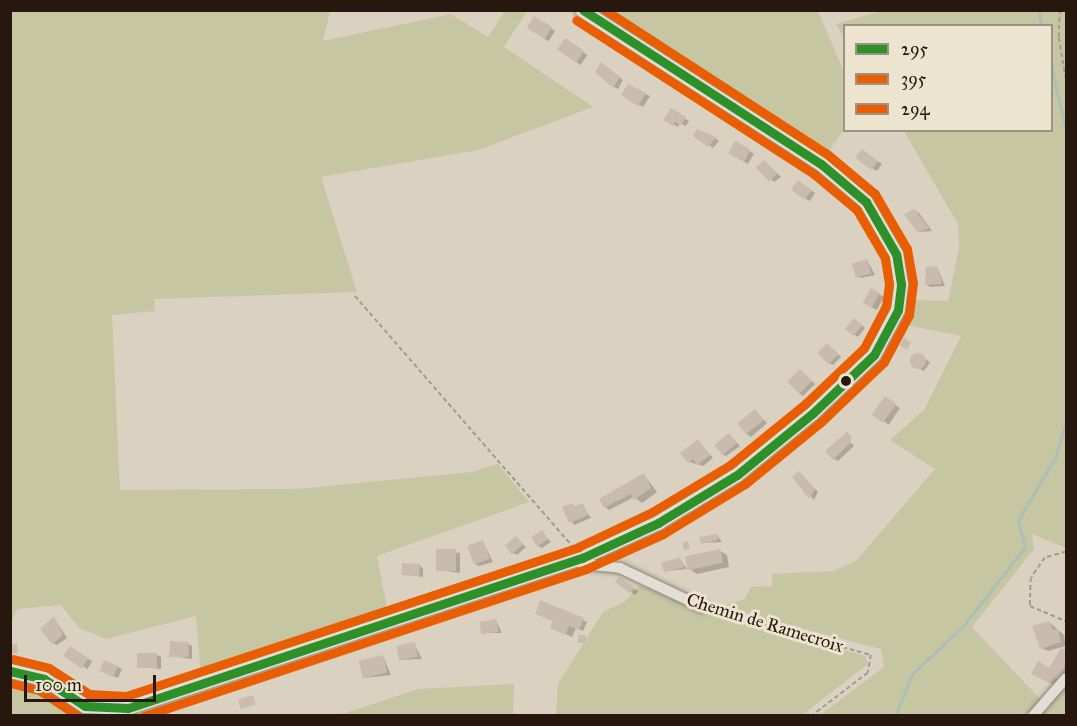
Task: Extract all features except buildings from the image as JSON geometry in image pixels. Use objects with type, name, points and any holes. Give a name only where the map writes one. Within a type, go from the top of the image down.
[{"type":"main road","points":[[10,671],[44,679],[85,706],[128,708],[579,559],[658,523],[737,475],[813,413],[874,355],[898,310],[901,284],[896,254],[882,225],[851,188],[821,164],[582,10]]},
{"type":"street","name":"Chemin de Ramecroix","points":[[579,559],[620,568],[702,607]]},
{"type":"street","points":[[1033,716],[1066,678]]},
{"type":"path","points":[[1060,10],[1059,38],[1066,79]]},
{"type":"path","points":[[355,296],[579,559]]},
{"type":"path","points":[[1066,552],[1062,550],[1045,558],[1031,578],[1029,606],[1066,621]]},
{"type":"path","name":"Chemin de Ramecroix","points":[[702,607],[871,656],[868,673],[812,716]]},
{"type":"green space","points":[[11,10],[330,11],[323,41],[451,14],[488,37],[505,11],[527,11],[504,47],[593,107],[478,150],[321,177],[357,292],[154,299],[155,311],[112,315],[120,490],[296,489],[472,472],[498,464],[529,502],[377,556],[388,613],[201,676],[196,616],[106,639],[79,628],[61,605],[17,609],[11,623]]},
{"type":"green space","points":[[594,11],[818,11],[843,70],[843,130],[823,160]]},
{"type":"green space","points":[[881,11],[1066,11],[1066,548],[1032,534],[1034,549],[972,627],[1042,701],[1031,715],[820,715],[884,667],[881,649],[719,607],[745,599],[751,587],[772,586],[772,574],[833,571],[856,561],[935,469],[890,440],[924,410],[961,336],[901,324],[907,300],[948,301],[959,248],[958,224],[905,132],[1053,132],[1053,24],[843,24],[843,36],[836,24]]},
{"type":"green space","points":[[639,585],[706,611],[865,656],[868,664],[802,715],[556,716],[558,684],[603,612],[627,600]]},
{"type":"green space","points":[[11,676],[39,685],[87,715],[11,716]]},
{"type":"green space","points":[[1066,683],[1066,715],[1038,716]]},
{"type":"green space","points":[[514,684],[513,715],[339,715],[418,689]]},
{"type":"waterway","points":[[1039,10],[1041,24]]},
{"type":"waterway","points":[[1053,74],[1066,131]]},
{"type":"waterway","points":[[895,716],[912,674],[964,625],[1025,547],[1018,520],[1055,458],[1066,421]]},
{"type":"transit line","name":"295","points":[[10,671],[44,679],[85,706],[128,708],[582,558],[658,523],[737,475],[813,413],[874,355],[898,310],[901,284],[896,254],[866,202],[821,164],[583,10]]},
{"type":"transit line","name":"395","points":[[144,716],[586,569],[663,534],[745,484],[821,422],[884,362],[909,315],[913,283],[907,249],[875,194],[827,154],[605,10]]},
{"type":"transit line","name":"294","points":[[13,659],[49,668],[89,694],[126,696],[578,547],[652,512],[730,465],[805,404],[864,348],[886,306],[889,284],[885,258],[857,210],[814,174],[576,20]]},
{"type":"transit line","name":"395","points":[[10,683],[39,690],[78,716]]}]
